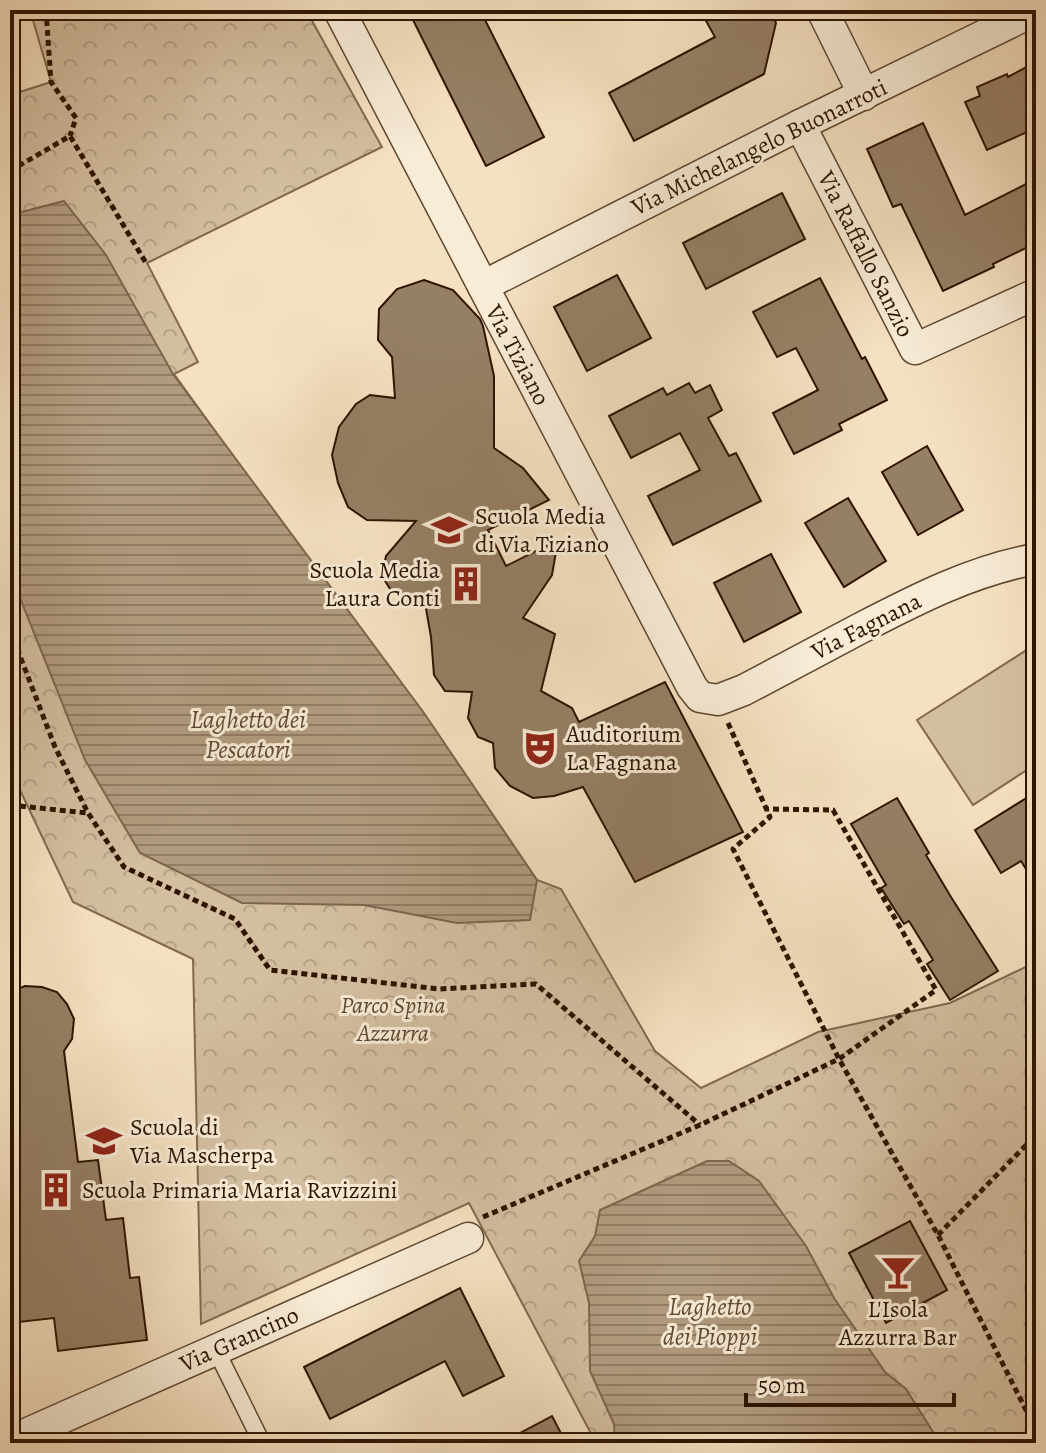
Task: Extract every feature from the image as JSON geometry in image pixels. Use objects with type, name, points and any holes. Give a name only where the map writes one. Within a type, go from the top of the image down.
[{"type":"street","name":"Via Tiziano","points":[[339,10],[692,687],[709,699]]},
{"type":"street","points":[[822,10],[864,95]]},
{"type":"street","name":"Via Michelangelo Buonarroti","points":[[483,286],[800,125],[1036,10]]},
{"type":"street","name":"Via Raffallo Sanzio","points":[[800,125],[915,349],[1036,294]]},
{"type":"street","name":"Via Fagnana","points":[[709,699],[744,690],[950,584],[1036,559]]},
{"type":"street","name":"Via Grancino","points":[[10,1441],[468,1238]]},
{"type":"lane","points":[[216,1350],[262,1443]]},
{"type":"path","points":[[10,171],[70,136],[76,118],[51,82],[46,10]]},
{"type":"path","points":[[70,136],[146,263]]},
{"type":"path","points":[[10,630],[55,747],[88,813],[124,867],[235,919],[270,970],[439,989],[536,984],[700,1125]]},
{"type":"path","points":[[709,699],[770,817],[733,849],[839,1059],[938,1235],[1036,1430]]},
{"type":"path","points":[[10,805],[88,813]]},
{"type":"path","points":[[468,1238],[466,1224],[700,1125],[839,1059],[936,990],[833,810],[766,809]]},
{"type":"path","points":[[938,1235],[1036,1135]]},
{"type":"green space","name":"Parco Spina Azzurra","points":[[30,10],[306,10],[382,147],[147,263],[198,362],[174,374],[537,880],[561,889],[655,1051],[701,1088],[818,1032],[950,1003],[1036,962],[1036,1443],[596,1443],[469,1203],[201,1324],[193,959],[73,902],[10,769],[10,95],[51,82]]},
{"type":"green space","points":[[1036,644],[1036,764],[973,805],[917,720]]},
{"type":"water","name":"Laghetto dei Pescatori","points":[[64,201],[106,255],[173,374],[424,713],[537,880],[530,920],[457,923],[364,905],[242,903],[140,853],[85,760],[10,573],[10,215]]},
{"type":"water","name":"Laghetto dei Pioppi","points":[[707,1161],[729,1161],[759,1181],[806,1246],[834,1298],[885,1372],[906,1389],[940,1443],[615,1443],[614,1424],[590,1371],[589,1303],[579,1261],[595,1236],[600,1210]]},
{"type":"building","points":[[408,10],[480,10],[544,137],[486,166]]},
{"type":"building","points":[[700,10],[769,10],[776,23],[764,74],[634,141],[609,93],[715,37]]},
{"type":"building","points":[[1036,62],[1036,128],[987,150],[965,102],[980,96],[977,87],[1007,74],[1008,77]]},
{"type":"building","points":[[923,123],[965,215],[1036,179],[1036,243],[943,291],[901,204],[893,207],[867,149]]},
{"type":"building","points":[[782,193],[805,239],[706,289],[683,243]]},
{"type":"building","points":[[617,275],[651,338],[587,371],[554,307]]},
{"type":"building","points":[[820,278],[887,400],[839,424],[842,430],[794,454],[773,413],[818,390],[796,348],[777,357],[753,312]]},
{"type":"building","name":"Scuola Media Laura Conti","points":[[424,280],[453,290],[480,319],[494,376],[494,448],[523,468],[549,500],[488,530],[506,566],[558,540],[552,575],[523,618],[555,634],[541,691],[572,708],[579,722],[665,682],[743,832],[635,882],[583,787],[554,796],[533,798],[510,786],[495,768],[493,743],[478,737],[468,718],[472,692],[445,691],[434,675],[425,603],[407,602],[392,592],[382,576],[386,556],[416,521],[367,520],[348,507],[338,483],[332,455],[339,427],[356,404],[370,395],[395,398],[392,357],[378,340],[379,309],[397,289]]},
{"type":"building","points":[[689,383],[695,393],[710,385],[722,410],[708,418],[729,456],[736,453],[761,501],[673,545],[648,496],[700,470],[680,433],[631,458],[609,416],[663,388],[667,395]]},
{"type":"building","points":[[927,446],[963,510],[918,535],[882,472]]},
{"type":"building","points":[[848,498],[886,561],[844,587],[805,523]]},
{"type":"building","points":[[771,554],[801,612],[744,642],[714,583]]},
{"type":"building","points":[[1036,792],[1036,885],[1021,861],[1001,873],[975,830]]},
{"type":"building","points":[[897,798],[929,853],[926,855],[998,971],[950,1000],[927,964],[933,960],[909,921],[904,924],[881,888],[886,885],[851,824]]},
{"type":"building","name":"Scuola Primaria Maria Ravizzini","points":[[25,986],[57,992],[74,1019],[72,1039],[64,1051],[78,1162],[98,1160],[106,1220],[123,1218],[130,1278],[139,1277],[147,1340],[58,1351],[54,1318],[10,1323],[10,992]]},
{"type":"building","name":"L'Isola Azzurra Bar","points":[[910,1221],[947,1290],[886,1323],[849,1253]]},
{"type":"building","points":[[460,1288],[504,1376],[463,1396],[445,1361],[330,1419],[304,1367]]},
{"type":"building","points":[[552,1416],[566,1443],[501,1443]]},
{"type":"place","name":"Scuola Media di Via Tiziano","points":[[449,530]]},
{"type":"place","name":"Scuola Media Laura Conti","points":[[466,584]]},
{"type":"place","name":"Auditorium La Fagnana","points":[[540,748]]},
{"type":"place","name":"Scuola di Via Mascherpa","points":[[104,1141]]},
{"type":"place","name":"Scuola Primaria Maria Ravizzini","points":[[56,1190]]},
{"type":"place","name":"L'Isola Azzurra Bar","points":[[898,1272]]}]
